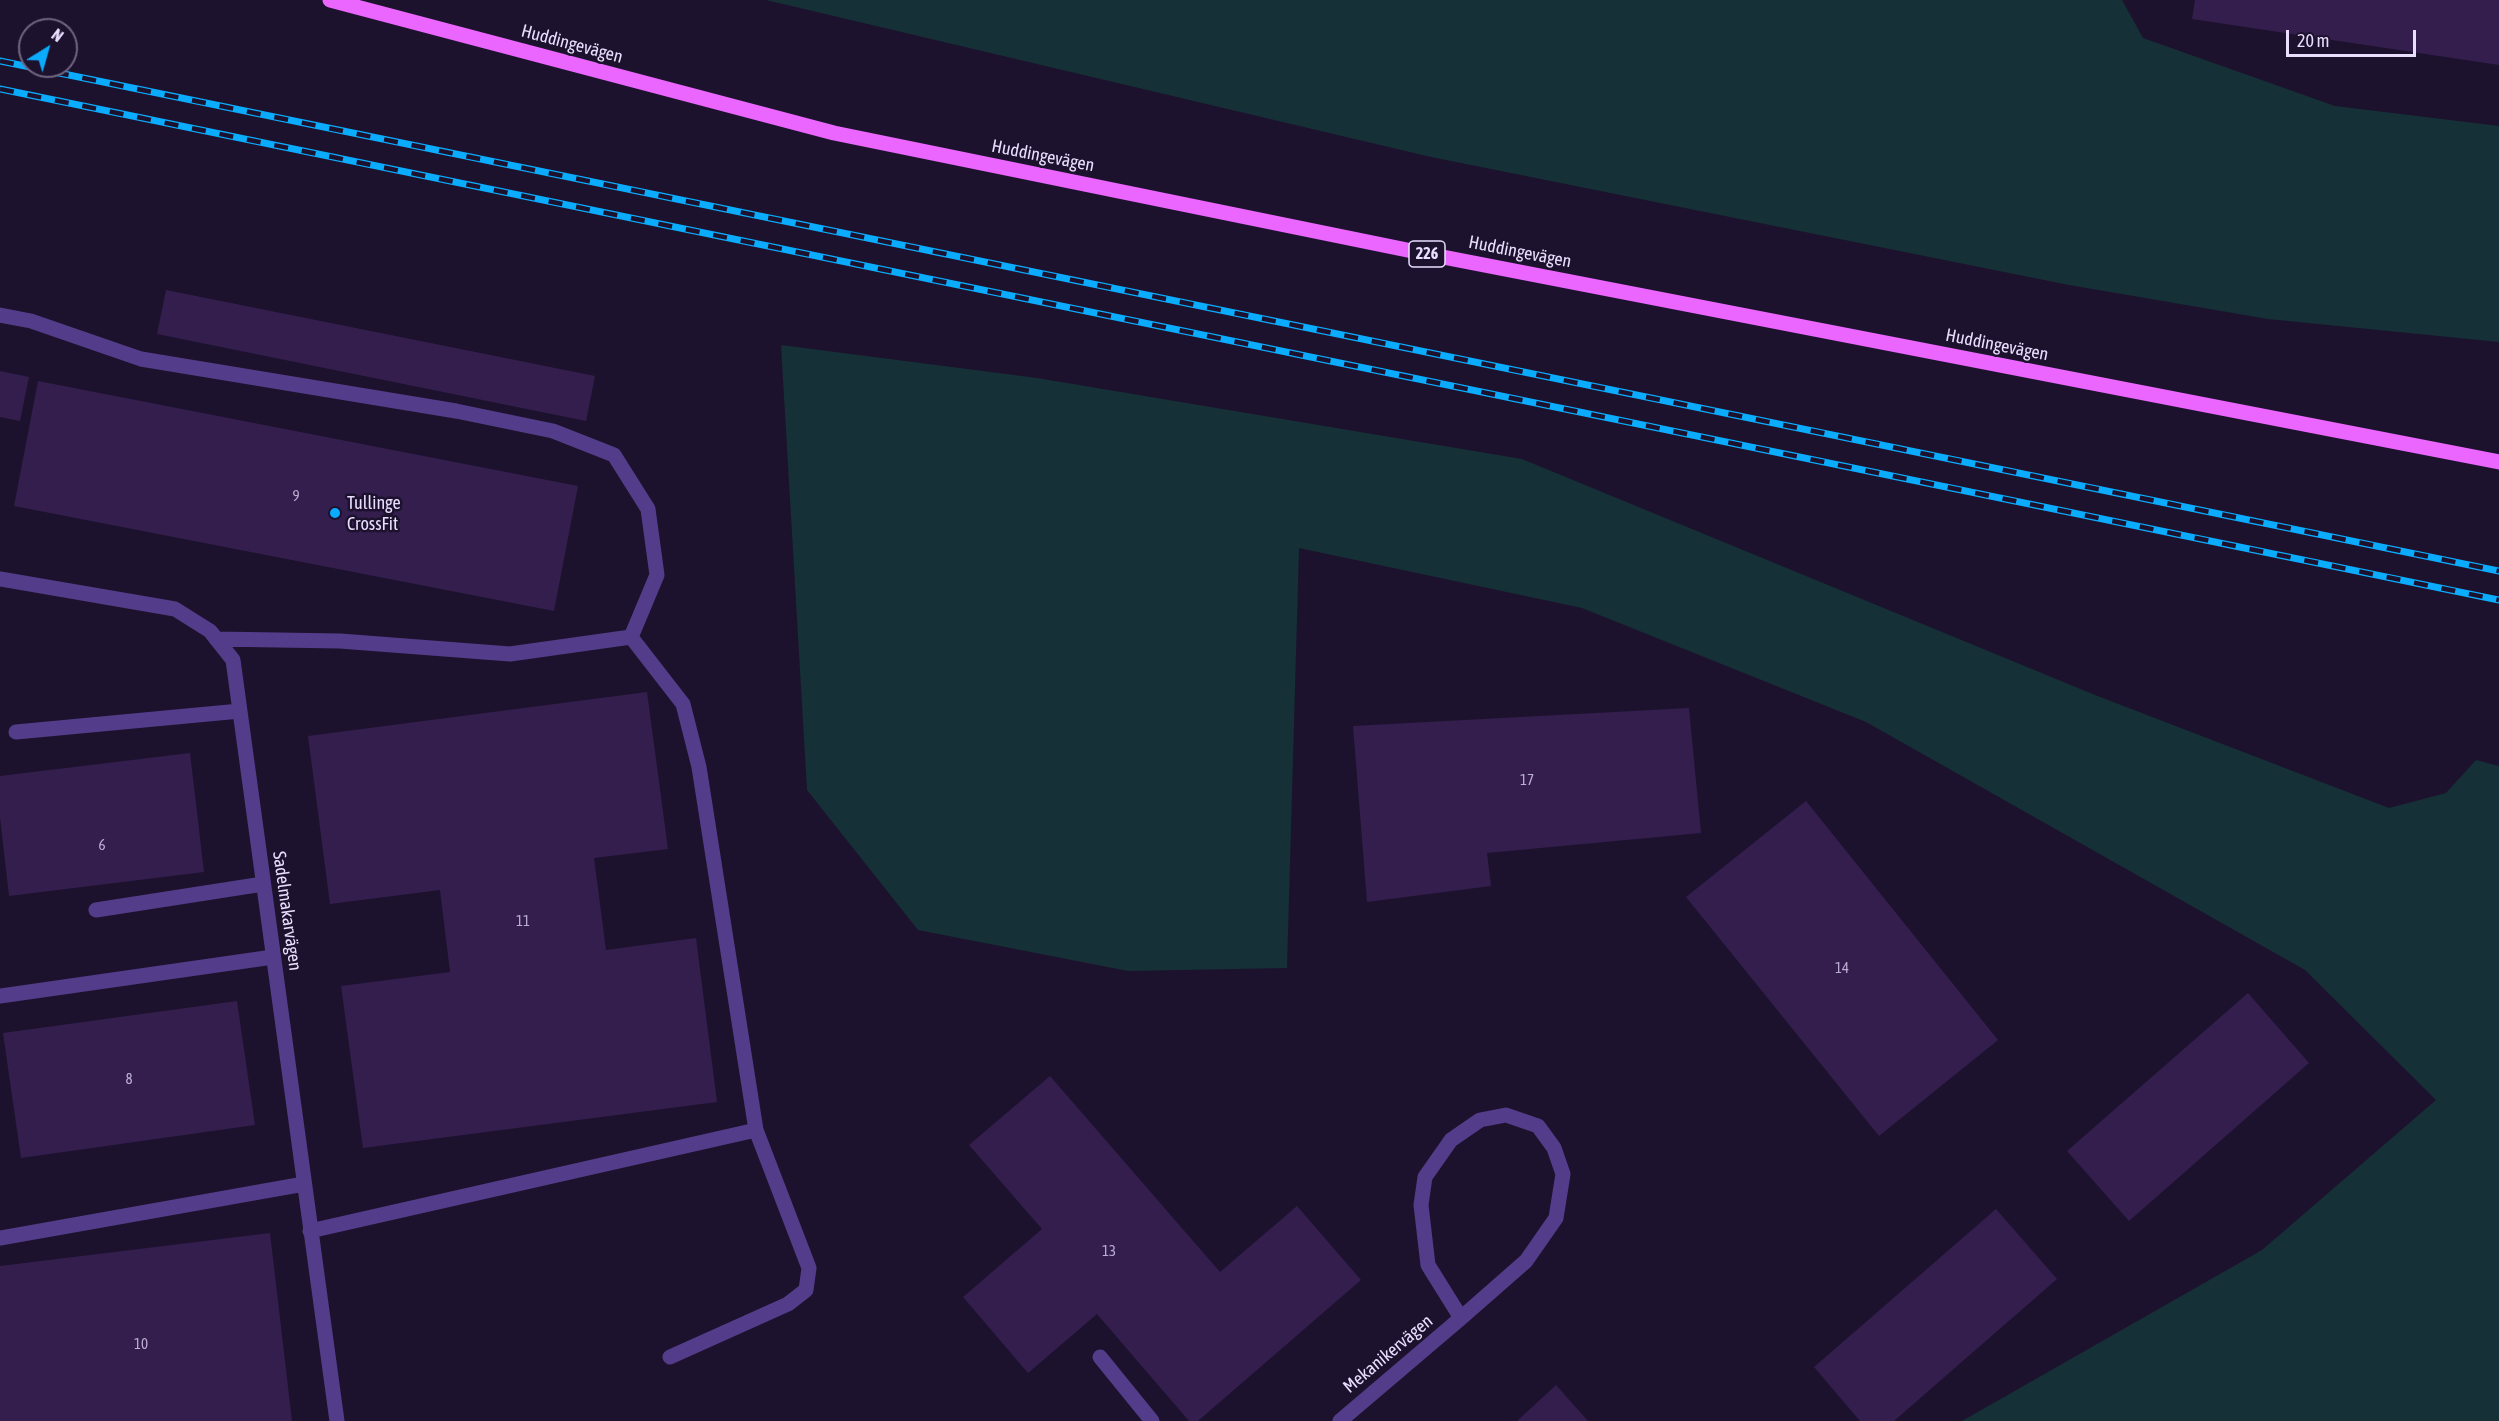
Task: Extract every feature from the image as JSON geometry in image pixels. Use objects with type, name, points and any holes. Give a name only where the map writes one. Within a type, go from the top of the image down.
[{"type":"main road","name":"Huddingevägen","points":[[330,0],[834,134],[1417,252],[2499,462]]},
{"type":"main road","name":"Huddingevägen","points":[[340,0],[364,9]]},
{"type":"street","points":[[0,315],[31,321],[141,359],[478,416],[553,431],[614,455],[648,509],[657,575],[631,637]]},
{"type":"street","name":"Sadelmakarvägen","points":[[0,579],[175,609],[210,631],[232,660],[337,1421]]},
{"type":"street","points":[[216,639],[340,641],[510,654],[631,637]]},
{"type":"street","points":[[631,637],[683,704],[699,767],[756,1130],[809,1268],[806,1290],[788,1304],[670,1357]]},
{"type":"street","points":[[15,732],[240,711]]},
{"type":"street","points":[[96,910],[263,884]]},
{"type":"street","points":[[0,996],[273,957]]},
{"type":"street","name":"Mekanikervägen","points":[[1340,1421],[1461,1318],[1526,1262],[1556,1218],[1563,1174],[1554,1148],[1539,1126],[1506,1115],[1479,1120],[1451,1140],[1425,1177],[1421,1205],[1428,1265],[1461,1318]]},
{"type":"street","points":[[310,1231],[756,1130]]},
{"type":"street","points":[[0,1238],[304,1184]]},
{"type":"street","points":[[1100,1357],[1152,1421]]},
{"type":"green space","points":[[766,0],[2122,0],[2143,38],[2335,106],[2499,126],[2499,342],[2268,319],[2069,285],[1431,157]]},
{"type":"green space","points":[[781,345],[1037,378],[1522,459],[2095,695],[2389,808],[2446,793],[2476,760],[2499,766],[2499,1421],[1962,1421],[2262,1250],[2436,1100],[2305,970],[1866,722],[1582,608],[1299,548],[1287,968],[1128,971],[918,930],[807,790]]},
{"type":"building","points":[[2195,0],[2499,0],[2499,65],[2192,19]]},
{"type":"building","points":[[166,290],[595,376],[586,421],[157,334]]},
{"type":"building","points":[[0,371],[29,377],[20,421],[0,417]]},
{"type":"building","points":[[38,381],[578,486],[554,611],[14,506]]},
{"type":"building","points":[[647,692],[668,849],[594,858],[606,950],[696,938],[717,1102],[363,1148],[341,986],[450,972],[440,890],[330,904],[308,736]]},
{"type":"building","points":[[1689,708],[1701,833],[1487,853],[1491,886],[1367,902],[1353,726]]},
{"type":"building","points":[[190,753],[204,872],[9,896],[0,817],[0,776]]},
{"type":"building","points":[[1806,801],[1998,1040],[1879,1136],[1686,897]]},
{"type":"building","points":[[2248,993],[2309,1063],[2129,1221],[2067,1151]]},
{"type":"building","points":[[237,1001],[255,1125],[21,1158],[3,1033]]},
{"type":"building","points":[[1050,1076],[1220,1272],[1297,1206],[1361,1280],[1198,1421],[1189,1421],[1097,1314],[1028,1373],[963,1297],[1042,1229],[969,1145]]},
{"type":"building","points":[[1996,1209],[2057,1279],[1894,1421],[1860,1421],[1814,1367]]},
{"type":"building","points":[[270,1233],[292,1421],[0,1421],[0,1266]]},
{"type":"building","points":[[1556,1385],[1588,1421],[1517,1421]]},
{"type":"railway","points":[[0,61],[2499,571]]},
{"type":"railway","points":[[0,89],[2499,600]]},
{"type":"place","name":"Tullinge CrossFit","points":[[335,513]]}]
